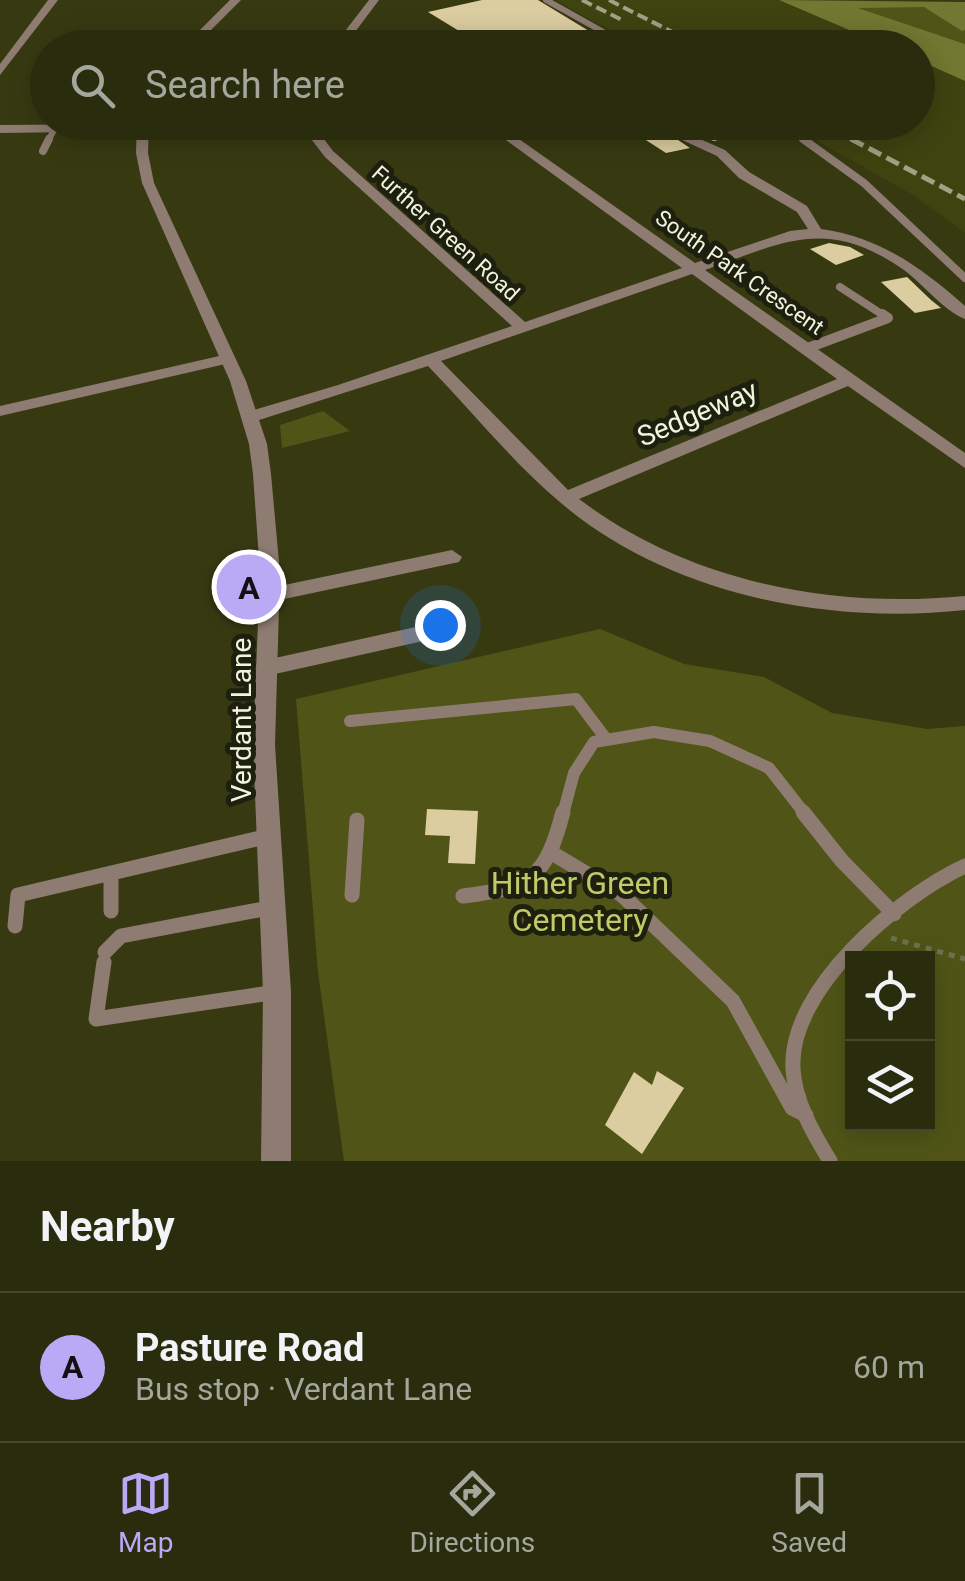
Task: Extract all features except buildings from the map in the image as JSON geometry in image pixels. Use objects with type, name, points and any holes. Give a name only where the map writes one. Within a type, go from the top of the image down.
[{"type":"street","points":[[31,30],[53,0]]},
{"type":"street","points":[[205,30],[236,0]]},
{"type":"street","points":[[351,30],[374,0]]},
{"type":"street","points":[[0,72],[30,31]]},
{"type":"street","points":[[0,129],[30,128]]},
{"type":"street","name":"Verdant Lane","points":[[142,140],[148,183],[228,359],[250,417],[266,505],[270,594],[264,745],[277,992],[276,1161]]},
{"type":"street","name":"Further Green Road","points":[[318,140],[523,328]]},
{"type":"street","name":"South Park Crescent","points":[[511,140],[963,457]]},
{"type":"street","points":[[693,140],[722,153],[744,174],[802,208],[816,232]]},
{"type":"street","points":[[250,417],[431,360],[795,234],[816,232],[866,242],[910,267],[965,314]]},
{"type":"street","points":[[0,411],[228,359]]},
{"type":"street","points":[[431,360],[567,498],[600,522],[665,558],[743,585],[867,605],[925,607],[965,603]]},
{"type":"street","name":"Sedgeway","points":[[567,498],[849,380]]},
{"type":"street","points":[[270,594],[452,557]]},
{"type":"street","points":[[266,668],[452,627]]},
{"type":"lane","points":[[546,0],[600,30]]},
{"type":"lane","points":[[42,151],[49,140]]},
{"type":"lane","points":[[805,140],[864,183],[965,278]]},
{"type":"lane","points":[[805,348],[888,318],[840,286]]},
{"type":"lane","points":[[350,721],[576,700],[607,740]]},
{"type":"lane","points":[[463,896],[517,889],[552,853],[574,773],[594,742],[654,732],[710,741],[768,768],[842,861],[894,914]]},
{"type":"lane","points":[[352,895],[357,820]]},
{"type":"lane","points":[[15,926],[18,895],[269,836]]},
{"type":"lane","points":[[552,853],[622,896],[733,1001],[792,1108],[806,1116]]},
{"type":"lane","points":[[830,1161],[794,1086],[793,1053],[801,1023],[839,964],[916,895],[965,866]]},
{"type":"lane","points":[[111,873],[111,912]]},
{"type":"lane","points":[[274,906],[121,936],[104,956],[96,1018],[277,992]]},
{"type":"path","points":[[872,933],[965,960]]},
{"type":"shaded area","points":[[555,0],[779,0],[849,30],[609,30]]},
{"type":"shaded area","points":[[779,0],[965,2],[962,31],[924,7],[858,8],[923,30],[849,30]]},
{"type":"shaded area","points":[[935,34],[965,44],[965,81],[935,68]]},
{"type":"shaded area","points":[[935,68],[965,81],[965,233],[913,195],[816,140],[935,140]]},
{"type":"green space","points":[[854,7],[924,7],[965,30],[965,44],[935,34],[935,30],[923,30]]},
{"type":"green space","points":[[323,411],[350,431],[282,448],[280,425]]},
{"type":"green space","name":"Hither Green Cemetery","points":[[600,629],[684,664],[764,677],[832,713],[927,729],[965,726],[965,1161],[344,1161],[318,972],[296,699]]},
{"type":"railway","points":[[582,0],[622,20]]},
{"type":"railway","points":[[609,0],[668,30]]},
{"type":"railway","points":[[853,140],[965,199]]},
{"type":"place","name":"Pasture Road","points":[[249,587]]}]
